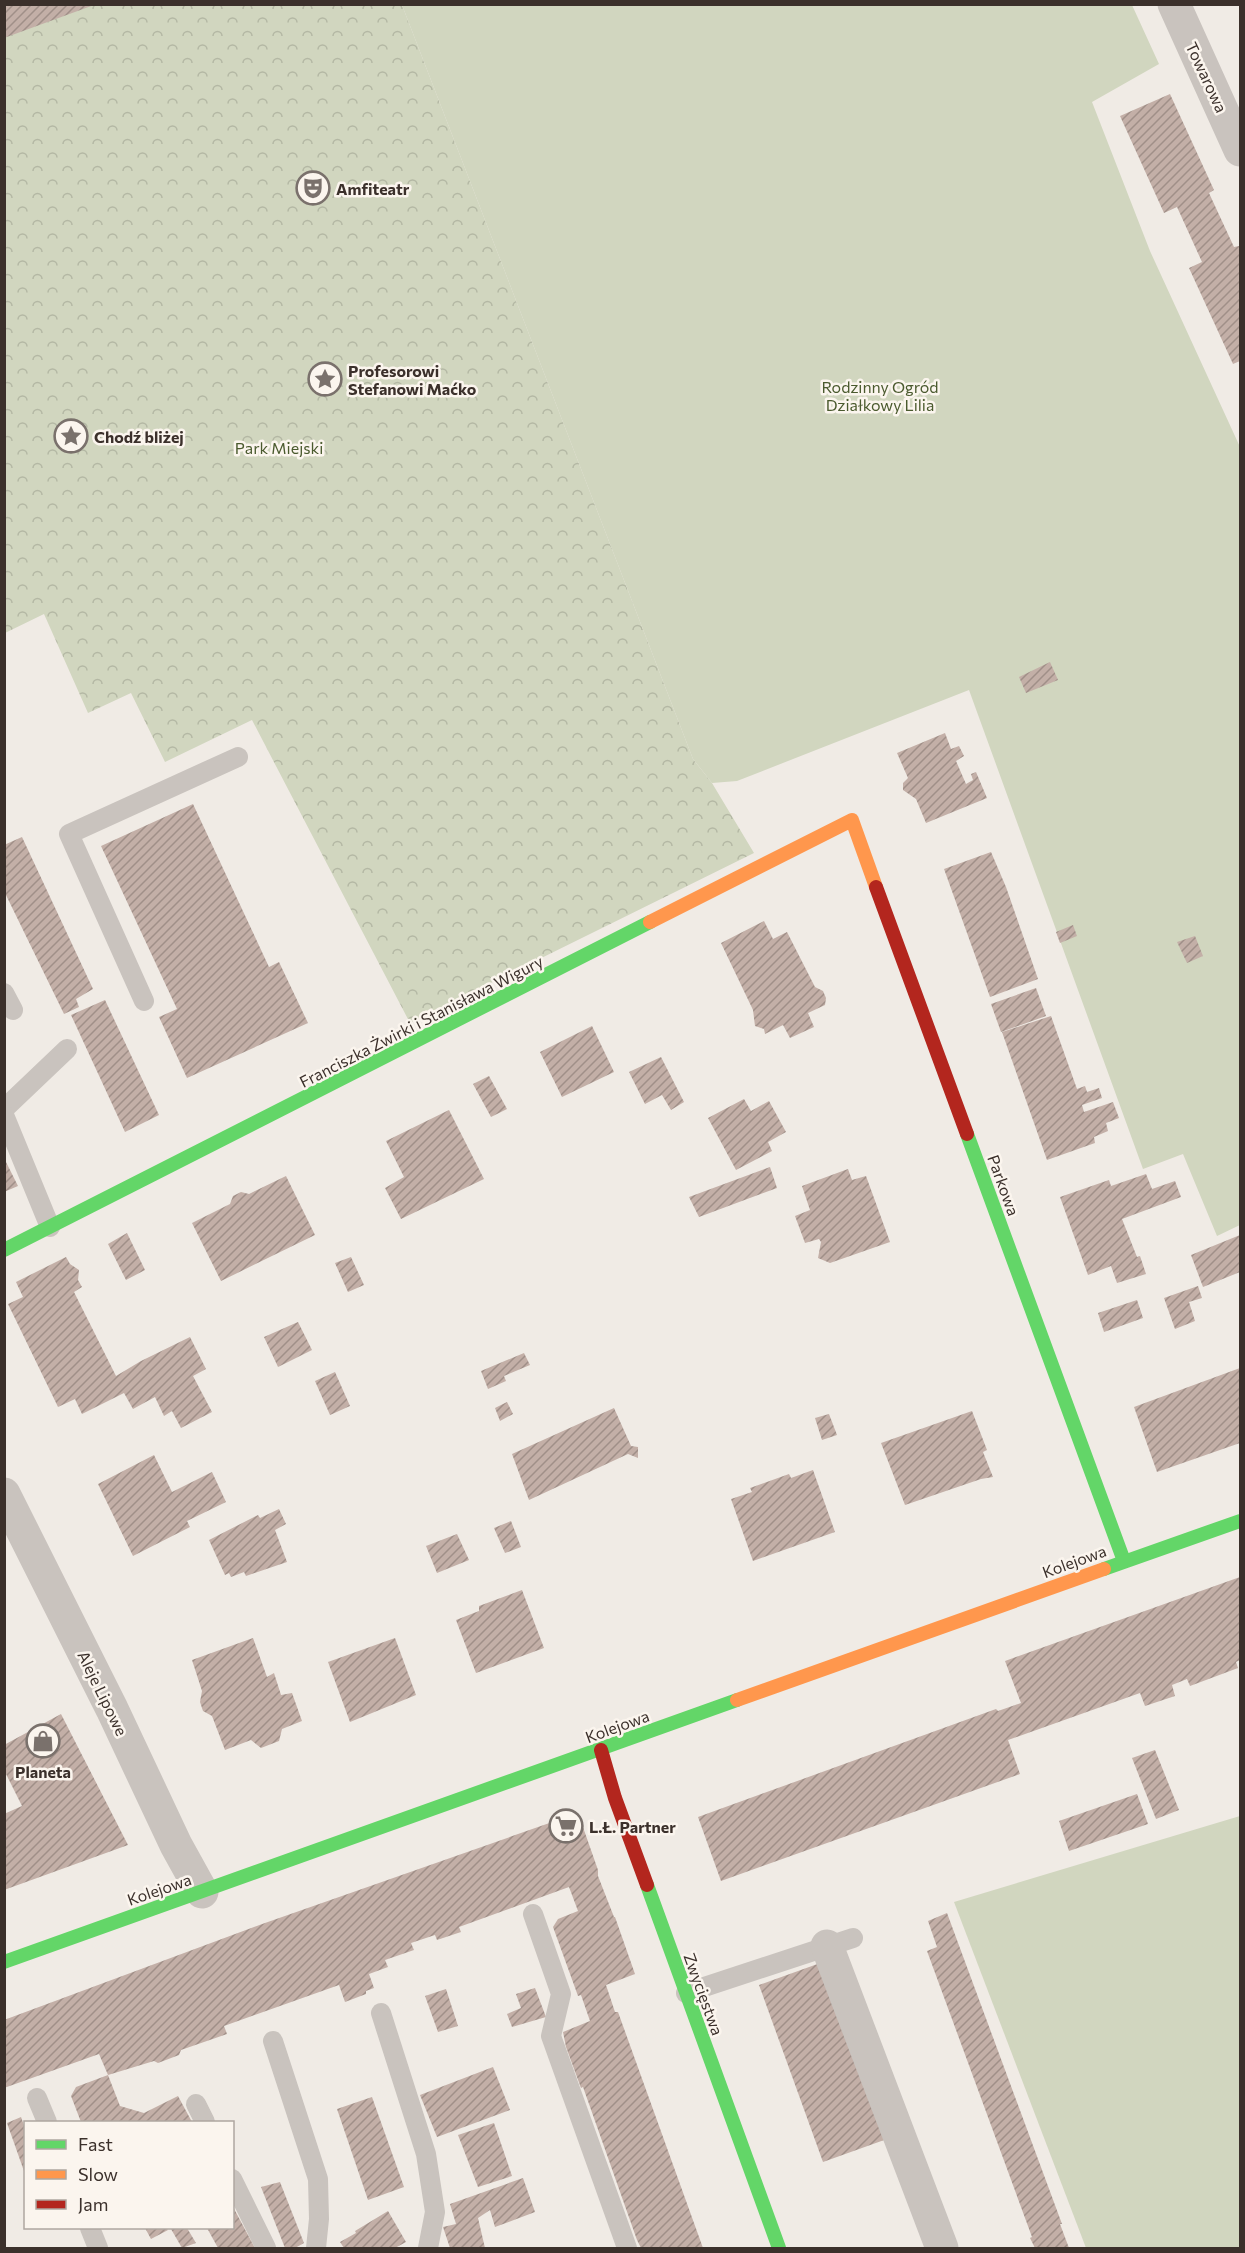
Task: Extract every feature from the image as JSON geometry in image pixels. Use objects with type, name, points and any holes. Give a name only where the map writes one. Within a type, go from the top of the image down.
[{"type":"street","name":"Towarowa","points":[[1174,4],[1240,150]]},
{"type":"street","name":"Franciszka Żwirki i Stanisława Wigury","points":[[4,1250],[852,820]]},
{"type":"street","name":"Parkowa","points":[[852,820],[1124,1561]]},
{"type":"street","name":"Aleje Lipowe","points":[[4,1494],[112,1709],[176,1845],[202,1892]]},
{"type":"street","name":"Kolejowa","points":[[4,1962],[1240,1521]]},
{"type":"street","name":"Zwycięstwa","points":[[601,1749],[615,1798],[779,2248]]},
{"type":"street","points":[[840,1942],[942,2248]]},
{"type":"lane","points":[[144,1001],[69,834],[238,757]]},
{"type":"lane","points":[[4,1109],[67,1049]]},
{"type":"lane","points":[[4,1115],[50,1227]]},
{"type":"lane","points":[[533,1914],[561,1994],[551,2036],[627,2248]]},
{"type":"lane","points":[[686,1993],[840,1942]]},
{"type":"lane","points":[[381,2013],[426,2154],[435,2212],[428,2248]]},
{"type":"lane","points":[[273,2041],[318,2179],[319,2219],[316,2248]]},
{"type":"lane","points":[[37,2098],[47,2121]]},
{"type":"lane","points":[[196,2104],[205,2121]]},
{"type":"lane","points":[[234,2183],[266,2248]]},
{"type":"lane","points":[[90,2229],[98,2248]]},
{"type":"green space","name":"Park Miejski","points":[[5,5],[402,5],[693,759],[712,783],[754,853],[410,1023],[252,720],[165,762],[131,693],[88,713],[44,614],[5,633]]},
{"type":"green space","name":"Rodzinny Ogród Działkowy Lilia","points":[[402,5],[1132,5],[1159,64],[1092,102],[1150,251],[1240,447],[1240,1225],[1217,1236],[1183,1154],[1143,1169],[969,690],[737,781],[712,783],[693,759]]},
{"type":"green space","points":[[1240,1816],[1240,2248],[1086,2248],[954,1902]]},
{"type":"building","points":[[4,4],[94,4],[94,5],[4,38]]},
{"type":"building","points":[[1170,94],[1214,190],[1209,193],[1234,247],[1239,246],[1240,248],[1240,361],[1233,364],[1189,268],[1202,262],[1177,207],[1164,213],[1120,116]]},
{"type":"building","points":[[1050,662],[1058,680],[1026,693],[1019,677]]},
{"type":"building","points":[[945,733],[951,749],[959,746],[964,756],[956,761],[966,784],[973,780],[971,774],[976,772],[987,798],[926,823],[916,799],[903,790],[903,783],[908,778],[897,753]]},
{"type":"building","points":[[193,804],[269,967],[279,962],[308,1023],[187,1078],[159,1017],[177,1009],[101,846]]},
{"type":"building","points":[[22,837],[93,989],[76,999],[79,1007],[64,1014],[4,891],[4,845]]},
{"type":"building","points":[[991,852],[1006,887],[1038,979],[990,997],[944,869]]},
{"type":"building","points":[[764,921],[773,939],[787,932],[815,987],[823,991],[826,998],[825,1005],[808,1013],[814,1027],[790,1038],[783,1025],[765,1034],[764,1029],[755,1026],[753,1010],[721,943]]},
{"type":"building","points":[[1073,925],[1077,936],[1060,943],[1056,932]]},
{"type":"building","points":[[1195,936],[1203,956],[1187,963],[1177,942]]},
{"type":"building","points":[[1036,988],[1046,1016],[1001,1032],[991,1004]]},
{"type":"building","points":[[105,1000],[159,1115],[125,1132],[71,1015]]},
{"type":"building","points":[[1051,1016],[1077,1089],[1085,1086],[1087,1092],[1099,1088],[1102,1098],[1082,1105],[1084,1112],[1113,1102],[1119,1118],[1106,1123],[1108,1131],[1094,1137],[1095,1143],[1047,1160],[1002,1032]]},
{"type":"building","points":[[592,1026],[614,1072],[562,1097],[540,1052]]},
{"type":"building","points":[[661,1057],[684,1102],[671,1110],[662,1095],[645,1104],[629,1072]]},
{"type":"building","points":[[489,1076],[507,1109],[491,1117],[473,1084]]},
{"type":"building","points":[[744,1099],[751,1111],[769,1101],[786,1132],[768,1142],[772,1151],[736,1170],[708,1118]]},
{"type":"building","points":[[449,1110],[484,1179],[401,1219],[385,1188],[404,1177],[386,1141]]},
{"type":"building","points":[[4,1158],[18,1186],[4,1192]]},
{"type":"building","points":[[770,1167],[777,1188],[699,1217],[689,1197]]},
{"type":"building","points":[[848,1169],[852,1180],[866,1176],[890,1242],[830,1263],[818,1258],[821,1242],[819,1239],[805,1243],[795,1216],[810,1210],[802,1186]]},
{"type":"building","points":[[1146,1174],[1152,1189],[1175,1181],[1181,1197],[1122,1219],[1146,1274],[1117,1283],[1111,1266],[1088,1275],[1060,1197],[1109,1180],[1111,1186]]},
{"type":"building","points":[[286,1176],[315,1235],[221,1281],[192,1223],[230,1204],[233,1196],[241,1192],[249,1194]]},
{"type":"building","points":[[127,1233],[145,1270],[126,1280],[108,1244]]},
{"type":"building","points":[[1240,1235],[1240,1272],[1203,1287],[1191,1255]]},
{"type":"building","points":[[66,1257],[70,1264],[79,1270],[78,1280],[82,1287],[74,1292],[116,1376],[190,1337],[206,1369],[193,1376],[212,1412],[181,1428],[172,1411],[164,1416],[155,1397],[133,1409],[124,1393],[82,1414],[75,1399],[58,1407],[8,1304],[23,1297],[16,1282]]},
{"type":"building","points":[[351,1257],[364,1285],[348,1292],[335,1263]]},
{"type":"building","points":[[1198,1286],[1202,1298],[1189,1302],[1195,1321],[1175,1329],[1164,1298]]},
{"type":"building","points":[[1137,1300],[1143,1318],[1104,1332],[1098,1313]]},
{"type":"building","points":[[298,1322],[312,1350],[278,1367],[264,1337]]},
{"type":"building","points":[[524,1353],[530,1365],[504,1376],[506,1381],[488,1389],[481,1371]]},
{"type":"building","points":[[1240,1368],[1240,1443],[1157,1472],[1134,1407]]},
{"type":"building","points":[[335,1372],[350,1406],[330,1415],[315,1381]]},
{"type":"building","points":[[507,1402],[513,1414],[500,1421],[495,1408]]},
{"type":"building","points":[[614,1408],[631,1446],[638,1447],[638,1458],[628,1454],[529,1500],[512,1454]]},
{"type":"building","points":[[972,1411],[987,1450],[983,1452],[993,1477],[905,1505],[881,1443]]},
{"type":"building","points":[[829,1414],[837,1435],[822,1440],[815,1418]]},
{"type":"building","points":[[154,1455],[172,1492],[212,1472],[226,1502],[187,1521],[190,1527],[133,1556],[98,1484]]},
{"type":"building","points":[[813,1470],[835,1532],[753,1561],[731,1499],[752,1492],[750,1488],[789,1474],[791,1478]]},
{"type":"building","points":[[279,1509],[286,1524],[275,1530],[287,1562],[246,1576],[244,1572],[231,1577],[229,1573],[225,1575],[209,1540],[258,1515],[260,1518]]},
{"type":"building","points":[[511,1521],[521,1547],[505,1553],[494,1528]]},
{"type":"building","points":[[457,1534],[469,1560],[437,1573],[426,1546]]},
{"type":"building","points":[[1240,1577],[1240,1660],[1236,1662],[1238,1668],[1190,1686],[1187,1679],[1172,1685],[1175,1696],[1145,1706],[1140,1693],[1008,1740],[1020,1774],[721,1881],[698,1817],[996,1709],[998,1711],[1021,1703],[1005,1661]]},
{"type":"building","points":[[522,1590],[544,1648],[476,1673],[456,1620],[479,1611],[479,1606]]},
{"type":"building","points":[[253,1638],[267,1677],[274,1673],[281,1695],[292,1693],[302,1721],[282,1729],[279,1741],[261,1748],[251,1740],[225,1750],[212,1716],[203,1711],[200,1702],[202,1691],[192,1660]]},
{"type":"building","points":[[395,1638],[416,1695],[350,1722],[328,1662]]},
{"type":"building","points":[[61,1714],[128,1845],[4,1890],[4,1814],[22,1806],[4,1770],[4,1745]]},
{"type":"building","points":[[1155,1750],[1179,1810],[1156,1819],[1132,1758]]},
{"type":"building","points":[[1137,1794],[1148,1824],[1069,1851],[1059,1821]]},
{"type":"building","points":[[578,1813],[598,1870],[598,1876],[635,1974],[606,1985],[615,2012],[618,2012],[703,2248],[641,2248],[637,2240],[583,2087],[581,2088],[566,2047],[563,2032],[590,2021],[581,1995],[578,1996],[553,1927],[558,1919],[578,1911],[569,1887],[459,1927],[461,1932],[437,1940],[435,1935],[411,1943],[414,1950],[385,1960],[388,1967],[369,1974],[374,1988],[366,1991],[366,1994],[345,2002],[339,1985],[224,2026],[227,2034],[181,2050],[179,2055],[158,2063],[154,2061],[108,2075],[99,2054],[4,2088],[4,2020],[265,1923]]},
{"type":"building","points":[[947,1913],[1069,2248],[1035,2248],[1030,2238],[1032,2237],[927,1951],[937,1947],[928,1921]]},
{"type":"building","points":[[823,1962],[887,2139],[823,2162],[759,1985]]},
{"type":"building","points":[[535,1988],[546,2017],[512,2027],[507,2014],[521,2008],[516,1994]]},
{"type":"building","points":[[446,1989],[458,2026],[438,2032],[425,1996]]},
{"type":"building","points":[[493,2067],[510,2110],[437,2137],[420,2095]]},
{"type":"building","points":[[108,2075],[120,2106],[144,2113],[178,2096],[191,2121],[81,2121],[71,2096],[76,2087]]},
{"type":"building","points":[[372,2097],[404,2187],[368,2200],[337,2109]]},
{"type":"building","points":[[21,2117],[24,2125],[24,2171],[7,2123]]},
{"type":"building","points":[[494,2123],[512,2176],[478,2187],[458,2135]]},
{"type":"building","points":[[523,2178],[535,2212],[495,2227],[490,2210],[478,2218],[485,2248],[450,2248],[443,2227],[456,2224],[450,2204]]},
{"type":"building","points":[[280,2182],[304,2243],[295,2248],[285,2248],[261,2187]]},
{"type":"building","points":[[234,2209],[255,2248],[218,2248],[208,2229],[234,2229]]},
{"type":"building","points":[[388,2211],[406,2242],[395,2248],[344,2248],[340,2242]]},
{"type":"building","points":[[146,2229],[168,2230],[151,2239]]},
{"type":"building","points":[[171,2229],[188,2229],[196,2243],[182,2248]]},
{"type":"traffic: fast","points":[[4,1250],[650,922]]},
{"type":"traffic: fast","points":[[967,1134],[1124,1561]]},
{"type":"traffic: fast","points":[[1104,1569],[1240,1521]]},
{"type":"traffic: fast","points":[[4,1962],[737,1700]]},
{"type":"traffic: fast","points":[[647,1885],[779,2248]]},
{"type":"traffic: slow","points":[[650,922],[852,820],[876,887]]},
{"type":"traffic: slow","points":[[737,1700],[1104,1569]]},
{"type":"traffic: jam","points":[[876,887],[967,1134]]},
{"type":"traffic: jam","points":[[601,1750],[615,1798],[647,1885]]},
{"type":"place","name":"Amfiteatr","points":[[313,188]]},
{"type":"place","name":"Profesorowi Stefanowi Maćko","points":[[325,379]]},
{"type":"place","name":"Chodź bliżej","points":[[71,436]]},
{"type":"place","name":"Planeta","points":[[43,1741]]},
{"type":"place","name":"L.Ł. Partner","points":[[566,1826]]}]
